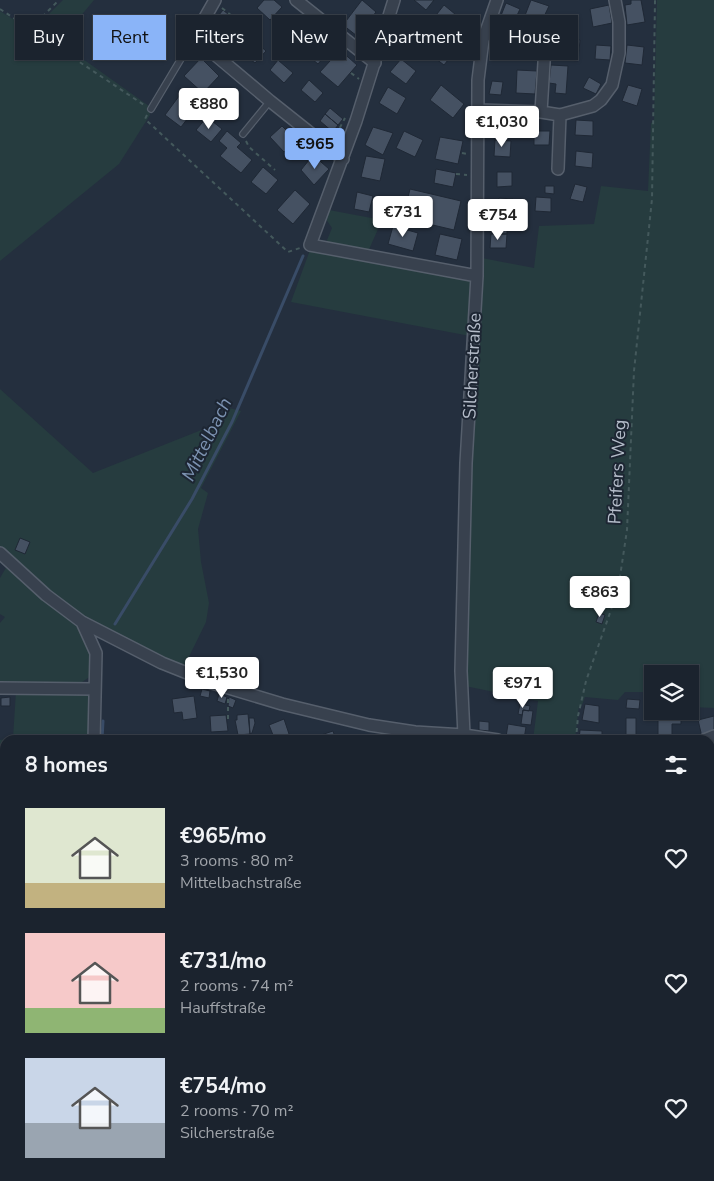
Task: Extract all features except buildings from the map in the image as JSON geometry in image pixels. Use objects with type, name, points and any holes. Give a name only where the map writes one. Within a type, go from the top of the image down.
[{"type":"street","points":[[296,0],[375,63]]},
{"type":"street","points":[[394,0],[343,159],[310,245],[477,276]]},
{"type":"street","name":"Silcherstraße","points":[[464,735],[462,670],[466,463],[477,276],[480,56],[488,20],[497,0]]},
{"type":"street","points":[[479,110],[541,112],[560,115],[593,106],[608,94],[612,86],[618,59],[620,35],[615,0]]},
{"type":"street","points":[[207,15],[215,1]]},
{"type":"street","points":[[221,60],[343,159]]},
{"type":"street","points":[[541,112],[544,60]]},
{"type":"street","points":[[558,169],[560,115]]},
{"type":"street","points":[[0,553],[46,595],[82,622],[179,670],[230,689],[369,725],[415,732],[464,735]]},
{"type":"street","points":[[82,622],[96,653],[94,735]]},
{"type":"street","points":[[96,653],[111,638]]},
{"type":"street","points":[[0,688],[94,690]]},
{"type":"lane","points":[[151,109],[180,60]]},
{"type":"lane","points":[[243,134],[270,101]]},
{"type":"path","points":[[44,15],[59,0]]},
{"type":"path","name":"Pfeifers Weg","points":[[576,735],[578,716],[586,681],[618,590],[627,530],[634,371],[652,199],[655,0]]},
{"type":"path","points":[[215,1],[232,15]]},
{"type":"path","points":[[0,9],[15,18]]},
{"type":"path","points":[[78,60],[151,109],[145,119],[288,252],[310,245]]},
{"type":"path","points":[[243,134],[249,147],[275,170]]},
{"type":"path","points":[[228,722],[226,703],[230,689]]},
{"type":"green space","points":[[63,0],[94,0],[82,15],[48,15]]},
{"type":"green space","points":[[657,0],[714,0],[714,708],[699,707],[699,665],[644,665],[644,692],[625,692],[618,700],[585,697],[582,705],[579,706],[576,735],[534,735],[538,701],[465,686],[468,518],[482,258],[534,268],[539,226],[594,224],[601,186],[648,191],[651,123],[654,122]]},
{"type":"green space","points":[[0,11],[15,20],[15,60],[83,59],[149,106],[150,115],[119,164],[0,261]]},
{"type":"green space","points":[[329,210],[382,220],[367,254],[325,245],[332,228],[326,219]]},
{"type":"green space","points":[[310,250],[472,279],[470,336],[291,302]]},
{"type":"green space","points":[[0,389],[93,473],[209,427],[229,408],[241,411],[201,488],[208,493],[198,529],[201,562],[209,603],[206,622],[183,669],[82,617],[40,584],[0,548]]},
{"type":"green space","points":[[7,566],[82,629],[91,652],[91,676],[79,684],[0,685],[0,623],[5,617],[0,614],[0,578]]},
{"type":"green space","points":[[16,691],[88,694],[91,701],[90,735],[13,735]]},
{"type":"waterway","name":"Mittelbach","points":[[115,624],[192,499],[232,422],[303,256]]},
{"type":"waterway","name":"Mittelbach","points":[[102,735],[103,721]]}]
